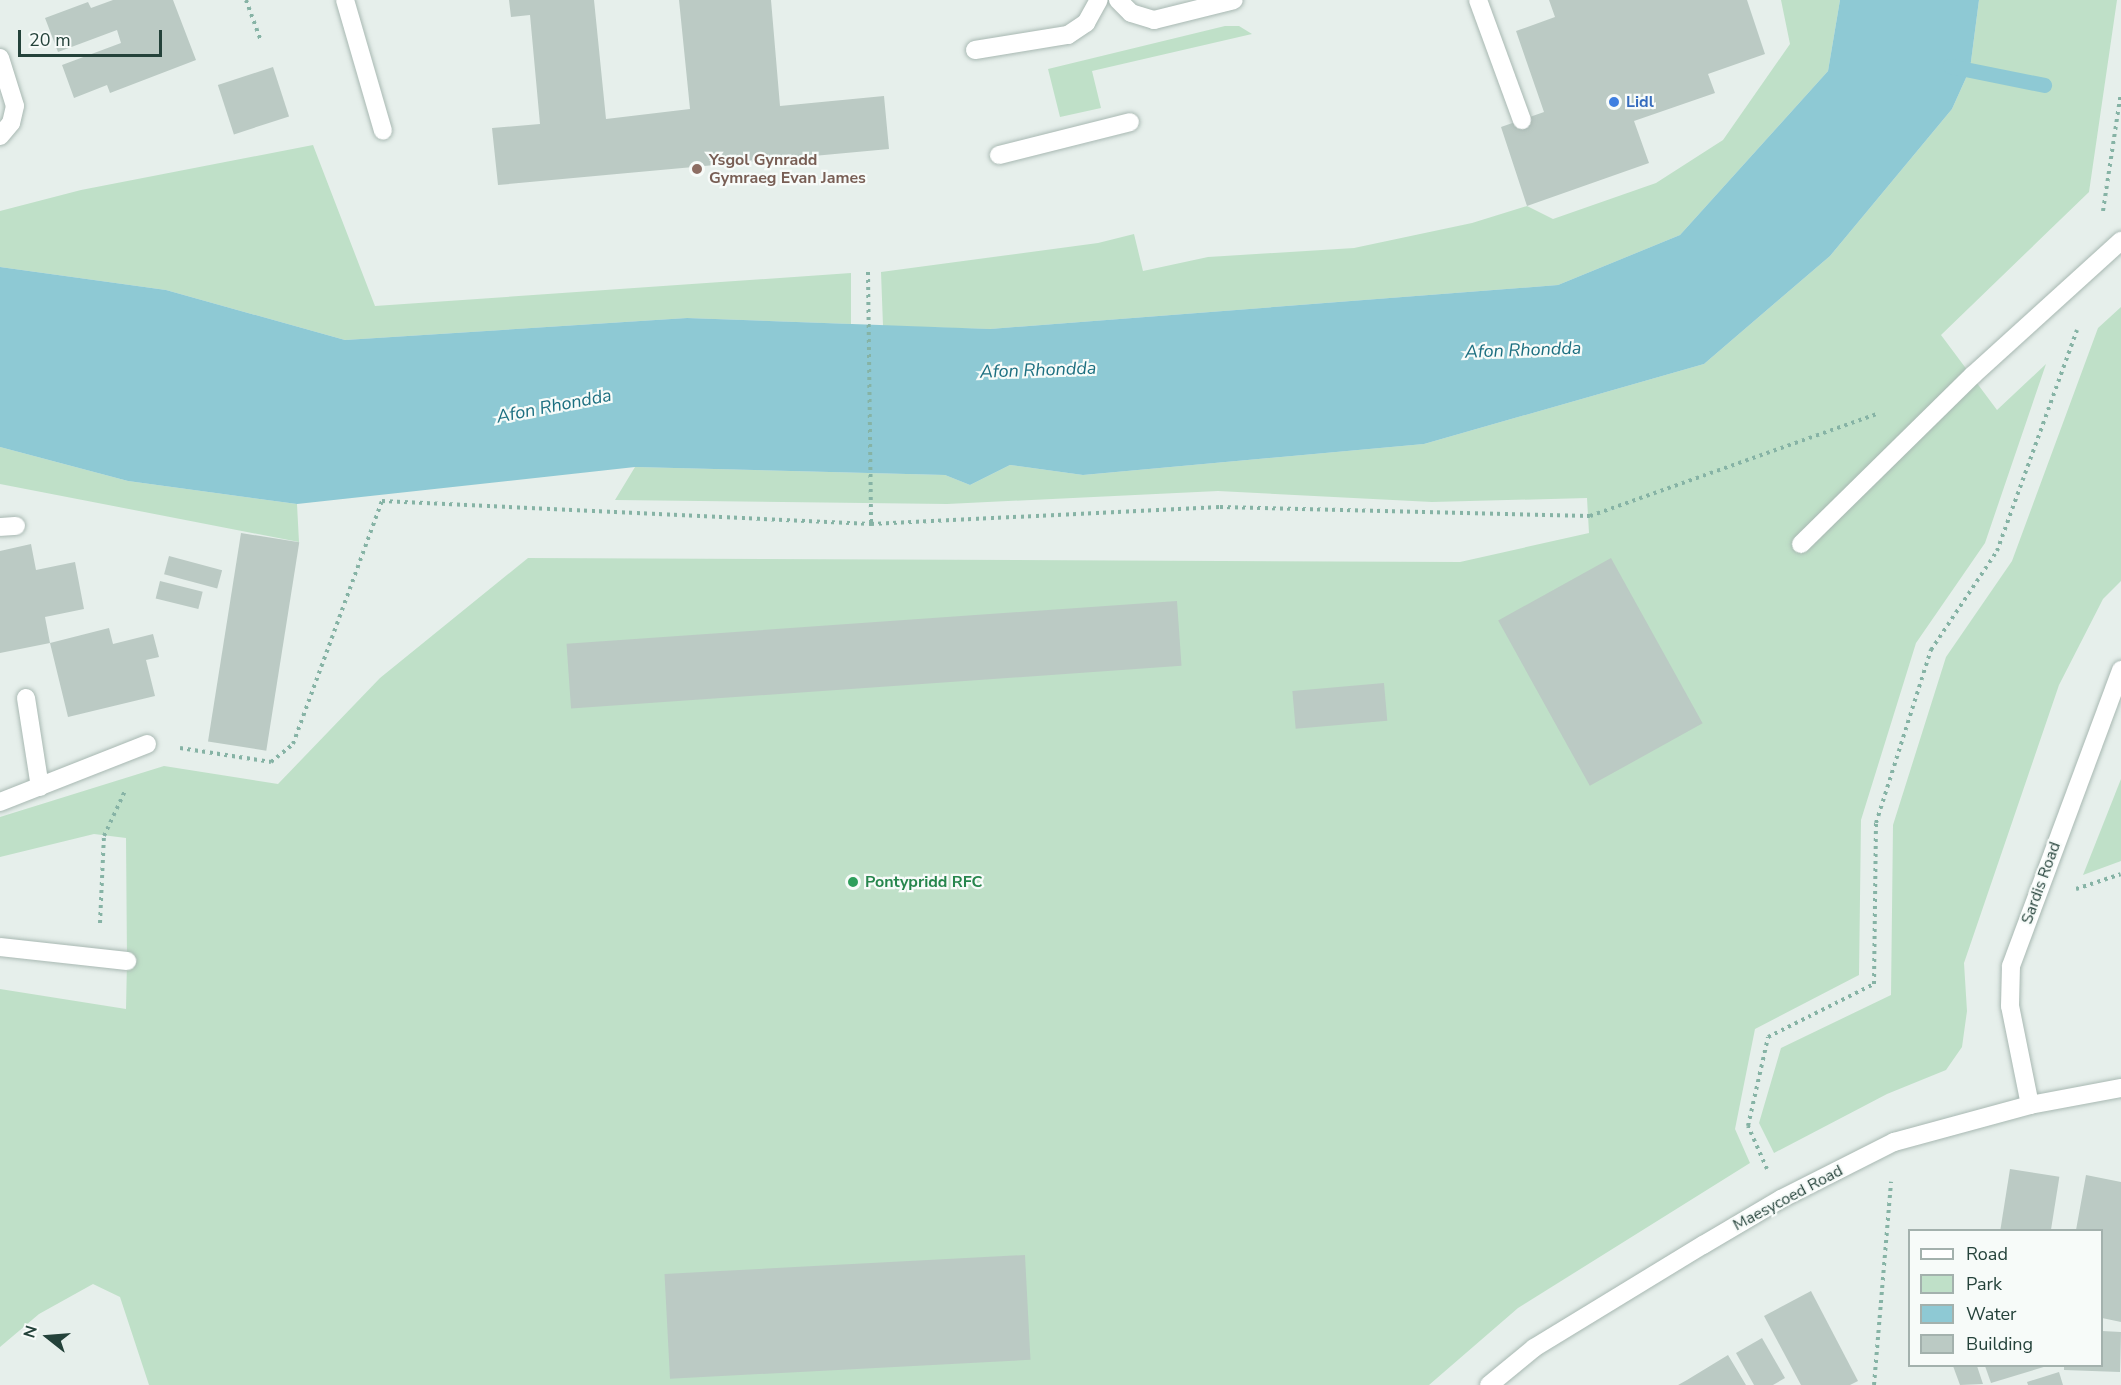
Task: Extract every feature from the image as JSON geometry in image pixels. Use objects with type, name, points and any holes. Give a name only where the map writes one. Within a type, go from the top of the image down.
[{"type":"street","points":[[345,0],[383,131]]},
{"type":"street","points":[[975,50],[1068,35],[1086,23],[1099,0]]},
{"type":"street","points":[[1118,0],[1131,13],[1154,20],[1234,0]]},
{"type":"street","points":[[1478,0],[1522,120]]},
{"type":"street","points":[[0,61],[5,97],[15,106],[11,123],[0,136]]},
{"type":"street","points":[[999,155],[1130,122]]},
{"type":"street","points":[[1801,544],[1973,375],[2121,241]]},
{"type":"street","name":"Sardis Road","points":[[2030,1105],[2010,1006],[2011,966],[2121,670]]},
{"type":"street","points":[[26,698],[40,787]]},
{"type":"street","points":[[0,802],[147,744]]},
{"type":"street","points":[[0,947],[128,961]]},
{"type":"street","name":"Maesycoed Road","points":[[1489,1385],[1534,1348],[1712,1239],[1781,1199],[1894,1142],[2030,1105],[2121,1088]]},
{"type":"path","points":[[246,0],[261,41]]},
{"type":"path","points":[[2103,211],[2121,92]]},
{"type":"path","points":[[868,272],[871,524]]},
{"type":"path","points":[[1767,1168],[1748,1126],[1768,1037],[1874,984],[1876,823],[1931,650],[1997,551],[2078,326]]},
{"type":"path","points":[[99,958],[104,836],[147,744],[271,762],[293,744],[382,501],[871,524],[1220,507],[1590,516],[1876,414]]},
{"type":"path","points":[[2072,890],[2121,874]]},
{"type":"path","points":[[1874,1385],[1894,1142]]},
{"type":"green space","points":[[1781,0],[1840,0],[1828,71],[1680,235],[1558,285],[990,329],[883,326],[881,272],[1098,243],[1134,234],[1143,271],[1208,257],[1354,248],[1472,223],[1527,206],[1553,219],[1656,183],[1723,140],[1790,44]]},
{"type":"green space","name":"Pontypridd RFC","points":[[1979,0],[2117,0],[2089,192],[1941,335],[1997,410],[2046,364],[1985,543],[1916,643],[1861,820],[1859,975],[1755,1029],[1735,1129],[1750,1163],[1518,1308],[1429,1385],[149,1385],[120,1297],[93,1284],[39,1314],[0,1347],[0,989],[126,1009],[127,961],[126,838],[94,834],[0,857],[0,817],[164,766],[278,784],[380,678],[528,558],[1460,562],[1589,533],[1587,498],[1432,502],[1218,491],[947,504],[615,500],[635,467],[945,475],[970,485],[1010,465],[1083,475],[1424,444],[1704,364],[1830,256],[1952,109],[1970,69]]},
{"type":"green space","points":[[1225,26],[1239,26],[1252,34],[1092,71],[1101,108],[1060,117],[1048,69]]},
{"type":"green space","points":[[313,145],[375,306],[851,273],[851,324],[687,318],[345,340],[166,290],[0,267],[0,211],[81,190]]},
{"type":"green space","points":[[2121,307],[2121,581],[2103,599],[2059,685],[1964,963],[1967,1011],[1962,1047],[1946,1070],[1887,1094],[1774,1153],[1759,1123],[1781,1048],[1891,995],[1893,825],[1946,657],[2012,561],[2098,328]]},
{"type":"green space","points":[[0,447],[128,481],[297,504],[299,542],[0,484]]},
{"type":"green space","points":[[2121,779],[2121,861],[2083,875]]},
{"type":"water","name":"Afon Rhondda","points":[[1840,0],[1979,0],[1970,69],[1952,109],[1830,256],[1704,364],[1424,444],[1083,475],[1010,465],[970,485],[945,475],[635,467],[297,504],[128,481],[0,447],[0,267],[166,290],[345,340],[687,318],[990,329],[1558,285],[1680,235],[1828,71]]},
{"type":"building","points":[[113,0],[173,0],[196,60],[110,93],[107,85],[74,98],[62,65],[121,43],[117,30],[58,52],[45,18],[88,2],[91,8]]},
{"type":"building","points":[[509,0],[594,0],[606,119],[690,109],[679,0],[771,0],[780,106],[884,96],[889,149],[498,185],[492,128],[540,124],[530,15],[511,17]]},
{"type":"building","name":"Lidl","points":[[1549,0],[1747,0],[1765,54],[1708,74],[1715,93],[1634,121],[1649,163],[1527,206],[1501,127],[1544,112],[1516,31],[1555,17]]},
{"type":"building","points":[[273,67],[289,116],[234,134],[218,85]]},
{"type":"building","points":[[241,533],[299,542],[266,751],[208,741]]},
{"type":"building","points":[[31,544],[36,570],[75,562],[84,609],[45,617],[50,643],[0,653],[0,551]]},
{"type":"building","points":[[169,556],[222,570],[217,589],[164,574]]},
{"type":"building","points":[[1611,558],[1703,723],[1590,786],[1498,621]]},
{"type":"building","points":[[160,581],[203,592],[198,609],[156,598]]},
{"type":"building","points":[[1177,601],[1182,666],[571,709],[566,644]]},
{"type":"building","points":[[109,628],[113,644],[153,634],[159,657],[146,660],[155,696],[68,717],[50,643]]},
{"type":"building","points":[[1384,683],[1387,721],[1296,729],[1292,691]]},
{"type":"building","points":[[2010,1169],[2059,1177],[2051,1229],[2000,1229]]},
{"type":"building","points":[[2086,1175],[2121,1182],[2121,1322],[2103,1318],[2103,1229],[2076,1229]]},
{"type":"building","points":[[1025,1255],[1030,1360],[670,1379],[664,1274]]},
{"type":"building","points":[[1811,1291],[1858,1381],[1850,1385],[1801,1385],[1764,1316]]},
{"type":"building","points":[[2103,1331],[2121,1332],[2120,1372],[2064,1370],[2064,1367],[2103,1367]]},
{"type":"building","points":[[1762,1338],[1785,1378],[1773,1385],[1754,1385],[1736,1353]]},
{"type":"building","points":[[1728,1355],[1746,1385],[1678,1385],[1687,1380]]},
{"type":"building","points":[[1953,1367],[1977,1367],[1983,1384],[1960,1385]]},
{"type":"building","points":[[1985,1367],[2044,1367],[1991,1383]]},
{"type":"building","points":[[2059,1372],[2063,1385],[2028,1385],[2027,1382]]},
{"type":"waterway","points":[[1950,66],[2044,85]]},
{"type":"place","name":"Lidl","points":[[1614,102]]},
{"type":"place","name":"Ysgol Gynradd Gymraeg Evan James","points":[[697,169]]},
{"type":"place","name":"Pontypridd RFC","points":[[853,882]]}]
